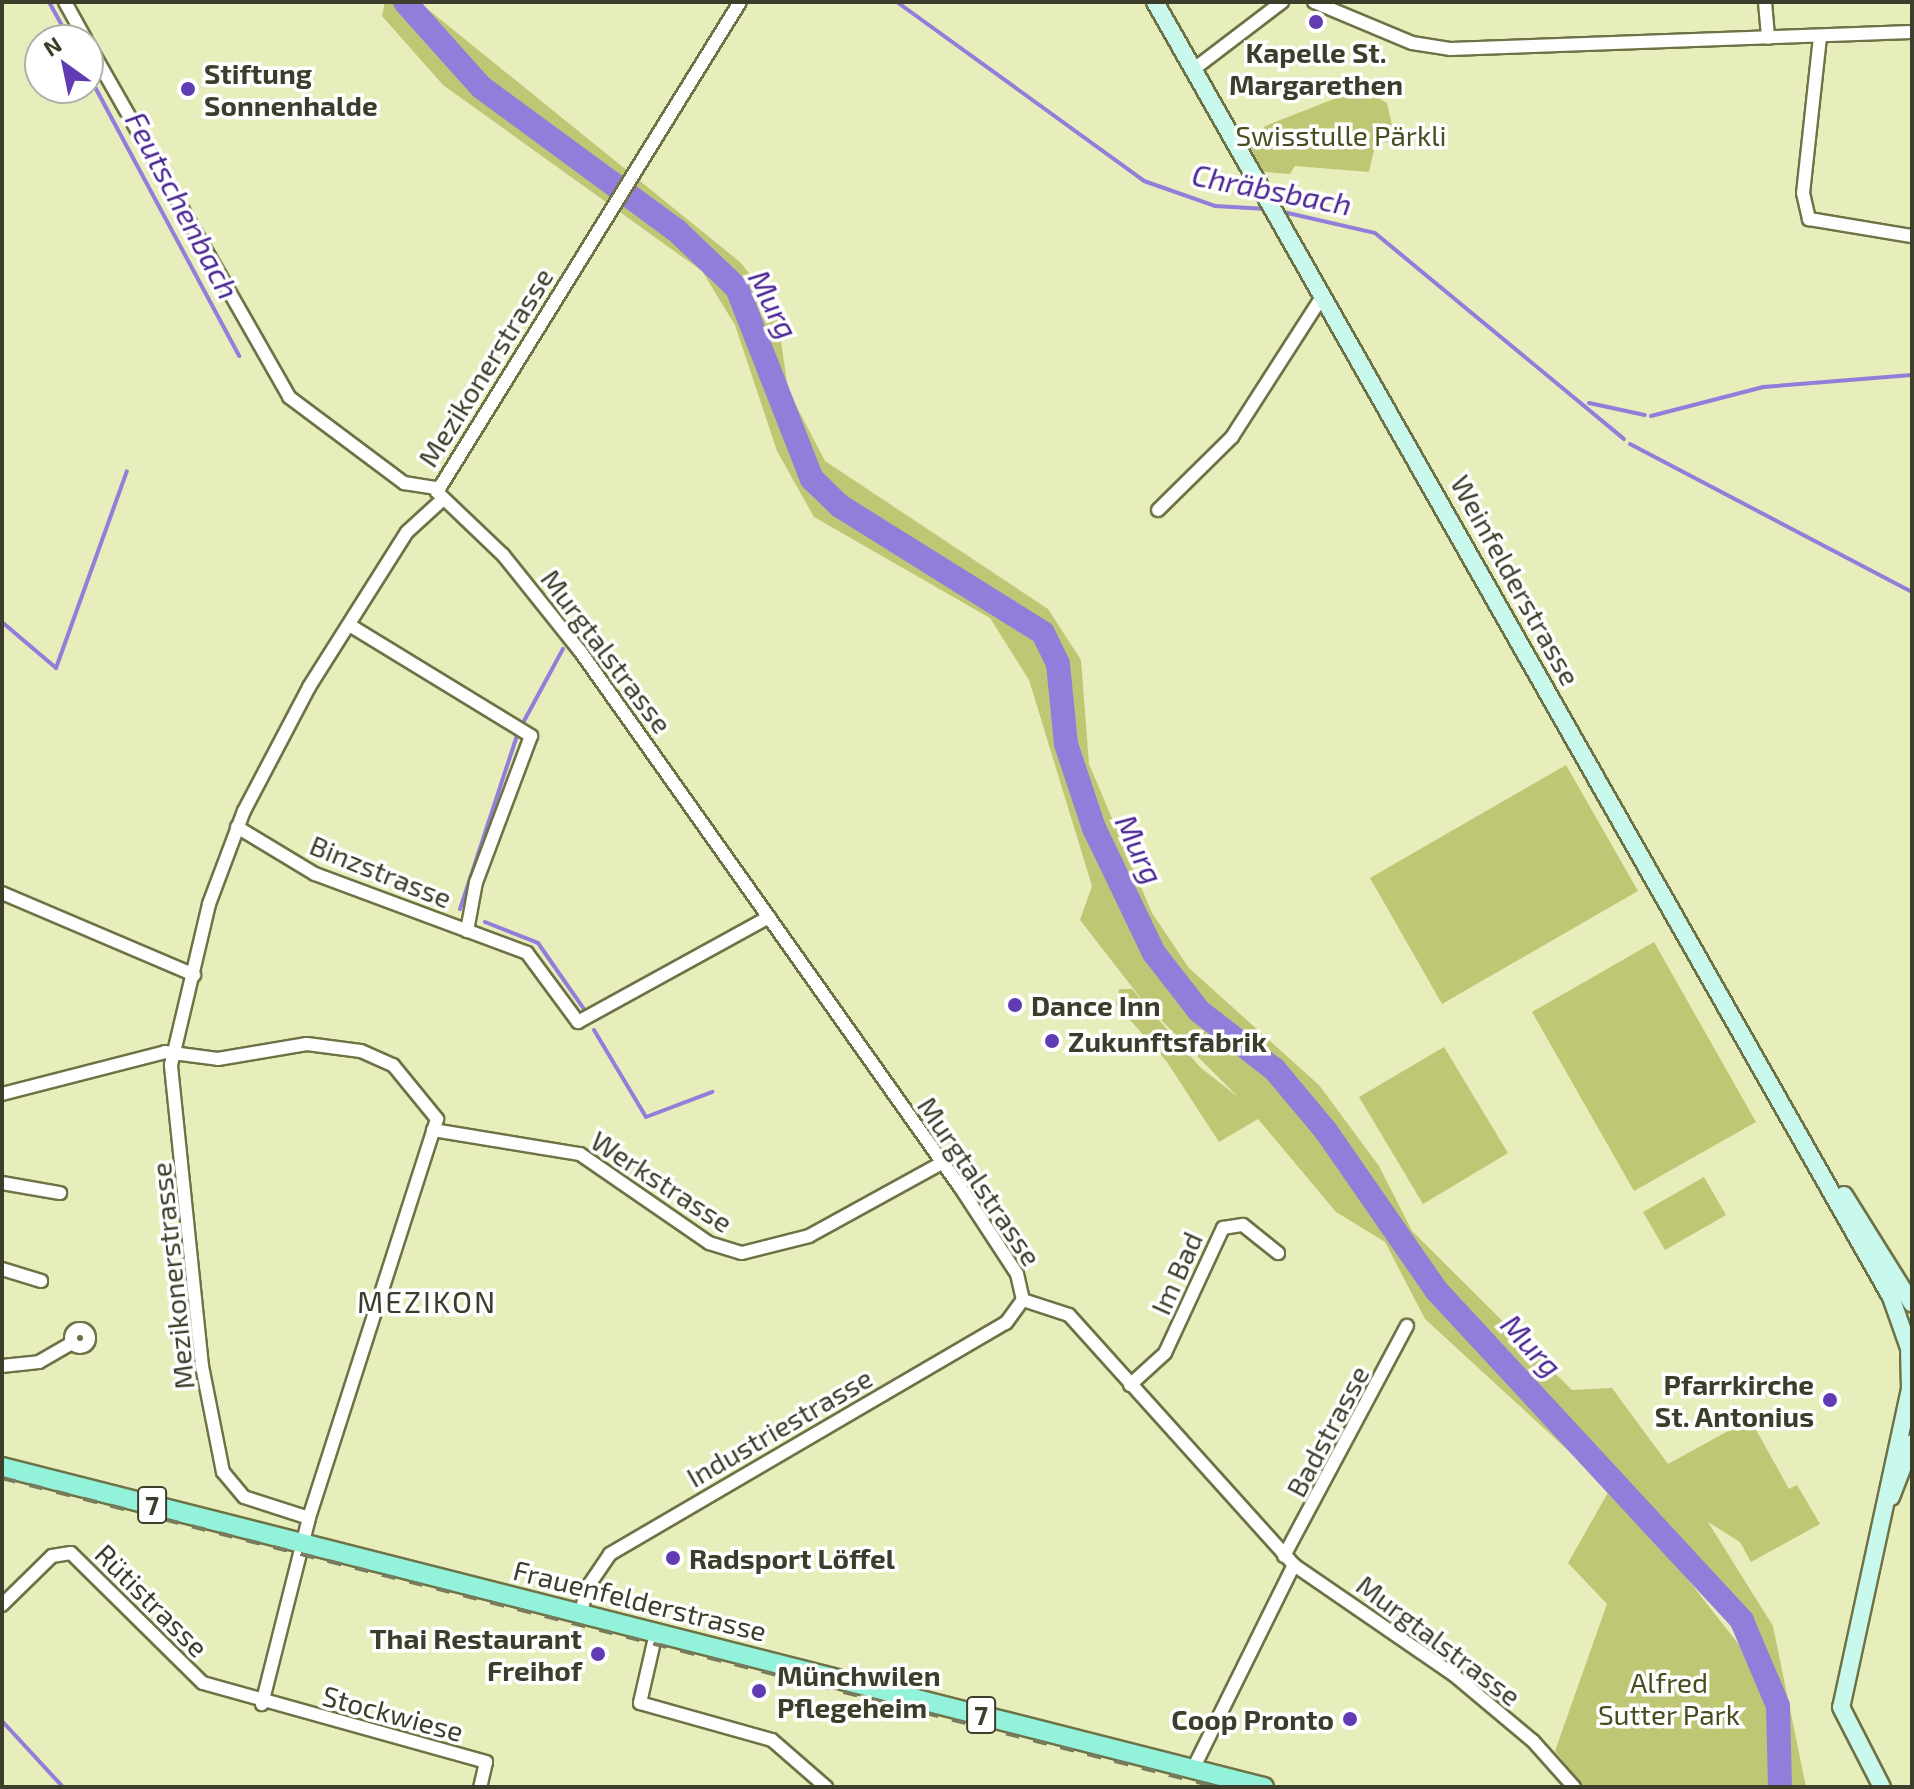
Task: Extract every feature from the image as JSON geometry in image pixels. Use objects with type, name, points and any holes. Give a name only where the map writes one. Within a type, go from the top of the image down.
[{"type":"main road","name":"Weinfelderstrasse","points":[[1155,2],[1831,1183],[1912,1304]]},
{"type":"main road","name":"Weinfelderstrasse","points":[[1878,1519],[1909,1419],[1911,1358],[1903,1290]]},
{"type":"main road","points":[[1882,1787],[1841,1707],[1878,1519],[1912,1443]]},
{"type":"main road","name":"Frauenfelderstrasse","points":[[2,1467],[581,1613],[1199,1776],[1264,1787]]},
{"type":"street","points":[[65,2],[77,24]]},
{"type":"street","name":"Mezikonerstrasse","points":[[309,1518],[244,1497],[223,1472],[202,1366],[174,1055],[194,975],[237,827],[309,687],[351,626],[407,532],[439,495],[740,2]]},
{"type":"street","points":[[1194,69],[1282,2]]},
{"type":"street","points":[[1314,2],[1412,43],[1450,49],[1912,32]]},
{"type":"street","points":[[1765,2],[1768,38]]},
{"type":"street","points":[[1820,37],[1803,193],[1809,219],[1912,236]]},
{"type":"street","points":[[104,72],[289,397],[404,483],[439,495]]},
{"type":"street","points":[[1158,510],[1232,437],[1323,295]]},
{"type":"street","name":"Murgtalstrasse","points":[[439,495],[540,597],[942,1163],[1017,1274],[1023,1300],[1069,1315],[1289,1560],[1442,1666],[1533,1741],[1574,1787]]},
{"type":"street","points":[[351,626],[531,736],[476,882],[467,931]]},
{"type":"street","name":"Binzstrasse","points":[[237,827],[315,874],[527,953],[566,1014],[583,1022],[769,917]]},
{"type":"street","points":[[2,893],[194,975]]},
{"type":"street","points":[[2,1094],[29,1082],[174,1055],[218,1059],[307,1044],[361,1051],[406,1076],[435,1125],[309,1518],[262,1704]]},
{"type":"street","name":"Werkstrasse","points":[[435,1125],[580,1154],[709,1243],[742,1253],[809,1236],[942,1163]]},
{"type":"street","points":[[2,1183],[60,1193]]},
{"type":"street","name":"Im Bad","points":[[1130,1385],[1165,1353],[1223,1228],[1243,1225],[1278,1253]]},
{"type":"street","points":[[2,1269],[41,1281]]},
{"type":"street","name":"Industriestrasse","points":[[581,1613],[587,1588],[610,1554],[1006,1323],[1023,1300]]},
{"type":"street","name":"Badstrasse","points":[[1199,1776],[1289,1560],[1407,1326]]},
{"type":"street","points":[[2,1366],[39,1362],[72,1343]]},
{"type":"street","name":"Rütistrasse","points":[[2,1605],[52,1556],[71,1553],[186,1670],[215,1690],[262,1704]]},
{"type":"street","points":[[656,1633],[640,1703],[772,1740],[826,1787]]},
{"type":"street","name":"Stockwiese","points":[[262,1704],[486,1762],[480,1787]]},
{"type":"green space","name":"Alfred Sutter Park","points":[[385,2],[419,2],[740,262],[776,306],[788,390],[825,461],[1048,609],[1081,660],[1089,764],[1152,913],[1189,968],[1319,1085],[1379,1166],[1412,1231],[1572,1390],[1612,1388],[1668,1464],[1750,1419],[1789,1489],[1797,1485],[1820,1524],[1751,1562],[1740,1542],[1708,1522],[1773,1626],[1806,1787],[1776,1787],[1767,1677],[1693,1572],[1646,1526],[1765,1678],[1772,1787],[1583,1787],[1555,1751],[1607,1604],[1568,1563],[1610,1489],[1425,1319],[1385,1242],[1336,1212],[1258,1119],[1219,1142],[1167,1062],[1116,1004],[1119,989],[1132,989],[1200,1067],[1239,1098],[1146,1005],[1080,920],[1092,886],[1029,680],[990,618],[814,517],[777,451],[735,325],[702,271],[443,85],[382,16]]},
{"type":"green space","name":"Swisstulle Pärkli","points":[[1362,88],[1387,103],[1393,130],[1402,131],[1402,143],[1376,142],[1369,172],[1295,166],[1290,174],[1264,172],[1249,145],[1265,126]]},
{"type":"green space","points":[[1566,765],[1638,891],[1442,1004],[1370,878]]},
{"type":"green space","points":[[1654,942],[1756,1122],[1634,1191],[1532,1012]]},
{"type":"green space","points":[[1444,1047],[1508,1153],[1423,1204],[1359,1097]]},
{"type":"green space","points":[[1704,1177],[1726,1215],[1665,1250],[1643,1212]]},
{"type":"waterway","name":"Feutschenbach","points":[[49,2],[61,24]]},
{"type":"waterway","name":"Murg","points":[[405,2],[481,87],[676,230],[737,288],[812,479],[840,506],[1043,633],[1058,664],[1066,744],[1094,828],[1154,953],[1199,1011],[1275,1070],[1326,1131],[1436,1290],[1742,1621],[1778,1706],[1780,1787]]},
{"type":"waterway","name":"Chräbsbach","points":[[897,2],[1144,181],[1215,206],[1267,209]]},
{"type":"waterway","name":"Feutschenbach","points":[[104,104],[239,356]]},
{"type":"waterway","name":"Chräbsbach","points":[[1279,211],[1375,233],[1624,439]]},
{"type":"waterway","points":[[1651,416],[1763,387],[1912,375]]},
{"type":"waterway","points":[[1589,403],[1645,415]]},
{"type":"waterway","name":"Chräbsbach","points":[[1630,444],[1912,592]]},
{"type":"waterway","points":[[2,622],[56,668],[127,471]]},
{"type":"waterway","points":[[524,721],[563,649]]},
{"type":"waterway","points":[[460,909],[517,736]]},
{"type":"waterway","points":[[485,922],[538,943],[586,1012]]},
{"type":"waterway","points":[[594,1030],[646,1117],[712,1092]]},
{"type":"waterway","points":[[2,1721],[63,1787]]},
{"type":"railway","points":[[2,1478],[1217,1787]]},
{"type":"place","name":"Kapelle St. Margarethen","points":[[1316,22]]},
{"type":"place","name":"Stiftung Sonnenhalde","points":[[188,89]]},
{"type":"place","name":"Dance Inn","points":[[1015,1005]]},
{"type":"place","name":"Zukunftsfabrik","points":[[1052,1041]]},
{"type":"place","name":"Pfarrkirche St. Antonius","points":[[1830,1400]]},
{"type":"place","name":"Radsport Löffel","points":[[673,1558]]},
{"type":"place","name":"Thai Restaurant Freihof","points":[[598,1654]]},
{"type":"place","name":"Münchwilen Pflegeheim","points":[[759,1691]]},
{"type":"place","name":"Coop Pronto","points":[[1350,1719]]},
{"type":"district","name":"MEZIKON","points":[[427,1301]]}]
